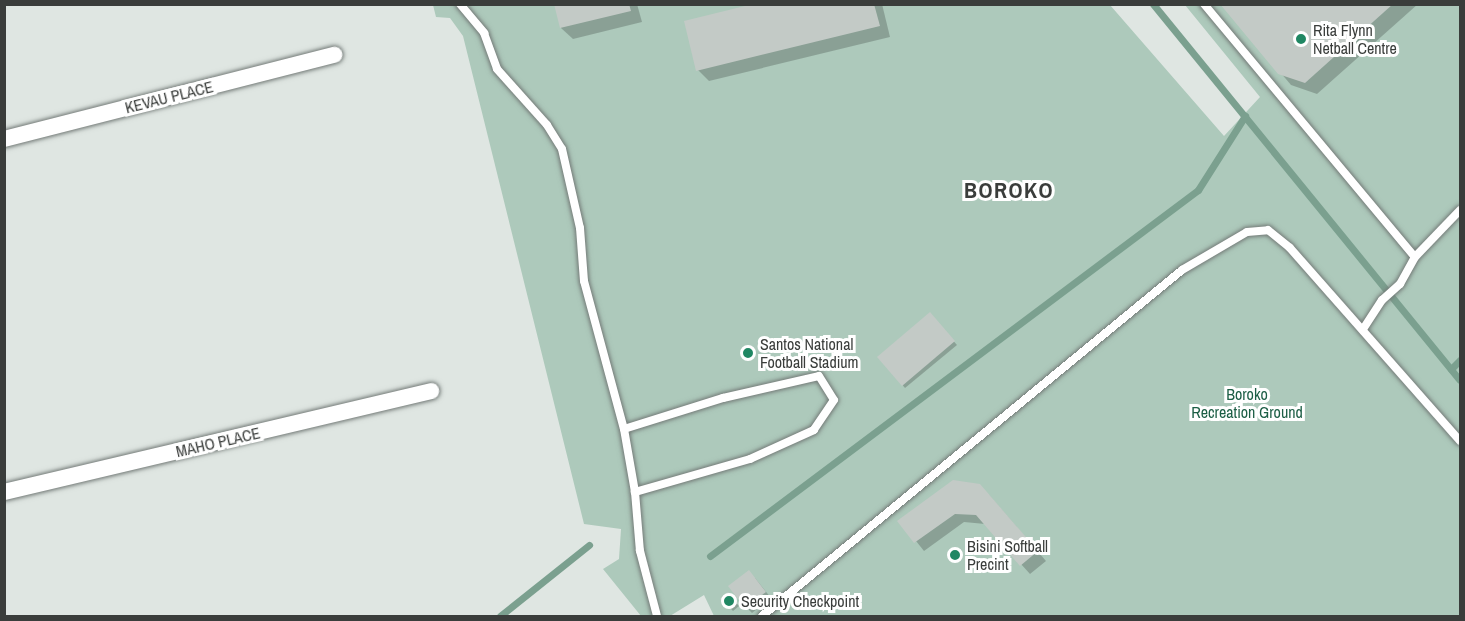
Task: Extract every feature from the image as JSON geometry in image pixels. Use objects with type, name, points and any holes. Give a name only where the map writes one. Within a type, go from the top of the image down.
[{"type":"street","name":"KEVAU PLACE","points":[[4,139],[334,55]]},
{"type":"street","name":"MAHO PLACE","points":[[4,492],[431,392]]},
{"type":"lane","points":[[460,4],[484,33],[497,69],[542,118],[562,149],[580,228],[584,281],[624,429],[635,492],[640,551],[657,616]]},
{"type":"lane","points":[[1204,4],[1415,257]]},
{"type":"lane","points":[[1364,328],[1382,300],[1400,284],[1415,257],[1461,210]]},
{"type":"lane","points":[[762,616],[1182,270],[1246,232],[1268,230],[1364,328],[1461,441]]},
{"type":"lane","points":[[624,429],[712,401],[819,376],[834,400],[814,430],[750,459],[635,492]]},
{"type":"green space","name":"Boroko Recreation Ground","points":[[433,5],[1110,5],[1224,136],[1260,97],[1185,5],[1460,5],[1460,616],[714,616],[704,595],[670,616],[641,616],[603,569],[619,559],[621,529],[584,524],[463,36],[450,18],[436,17]]},
{"type":"building","points":[[554,4],[629,4],[631,11],[560,28]]},
{"type":"building","points":[[753,4],[874,4],[880,26],[696,71],[684,21]]},
{"type":"building","name":"Rita Flynn Netball Centre","points":[[1220,4],[1393,4],[1305,83],[1278,74]]},
{"type":"building","points":[[930,312],[955,341],[902,386],[877,357]]},
{"type":"building","points":[[953,480],[980,484],[1038,551],[1020,566],[976,515],[955,514],[914,543],[897,521]]},
{"type":"building","points":[[749,570],[766,592],[745,608],[728,586]]},
{"type":"building","name":"Security Checkpoint","points":[[728,592],[738,603],[730,609],[720,599]]},
{"type":"waterway","points":[[1153,4],[1460,380]]},
{"type":"waterway","points":[[710,556],[1198,190],[1245,116]]},
{"type":"waterway","points":[[1451,369],[1460,360]]},
{"type":"waterway","points":[[500,616],[589,545]]},
{"type":"place","name":"Rita Flynn Netball Centre","points":[[1301,39]]},
{"type":"place","name":"Santos National Football Stadium","points":[[748,353]]},
{"type":"place","name":"Bisini Softball Precint","points":[[955,555]]},
{"type":"place","name":"Security Checkpoint","points":[[729,601]]},
{"type":"district","name":"BOROKO","points":[[1009,191]]}]
